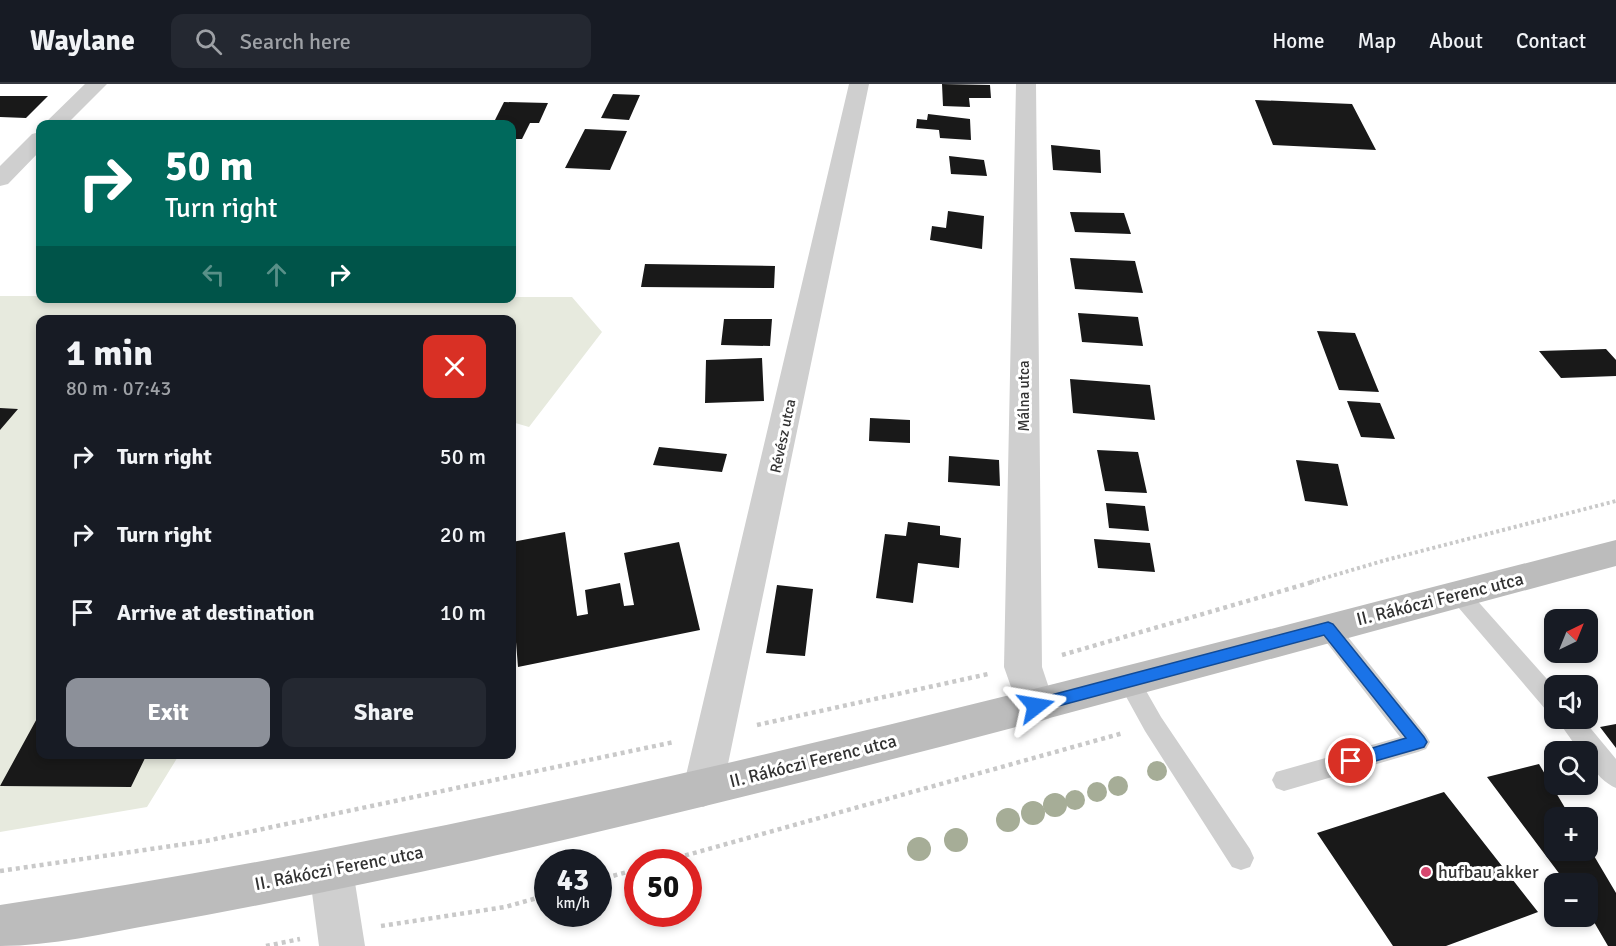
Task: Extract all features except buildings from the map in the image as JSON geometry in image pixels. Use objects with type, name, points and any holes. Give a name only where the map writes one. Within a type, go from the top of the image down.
[{"type":"main road","name":"II. Rákóczi Ferenc utca","points":[[0,927],[112,911],[386,861],[703,788],[1036,706],[1616,554]]},
{"type":"street","points":[[60,120],[97,84]]},
{"type":"street","name":"Révész utca","points":[[703,788],[859,84]]},
{"type":"street","name":"Málna utca","points":[[1026,84],[1023,667],[1036,706]]},
{"type":"street","points":[[5,169],[36,142]]},
{"type":"street","points":[[331,870],[341,939]]},
{"type":"lane","points":[[1459,594],[1544,692]]},
{"type":"lane","points":[[1284,780],[1418,742],[1328,628]]},
{"type":"lane","points":[[1129,682],[1153,724],[1241,858]]},
{"type":"lane","points":[[1576,729],[1616,777]]},
{"type":"path","points":[[0,871],[206,841],[1023,667],[1386,560],[1616,501]]},
{"type":"path","points":[[702,851],[1153,724]]},
{"type":"path","points":[[341,939],[534,899]]},
{"type":"shaded area","points":[[0,296],[36,296],[36,303],[516,303],[516,297],[572,297],[602,332],[529,427],[516,423],[516,315],[36,315],[36,759],[177,759],[147,807],[0,832]]},
{"type":"place","name":"hufbau akker","points":[[1426,872]]},
{"type":"route","points":[[1036,706],[1328,628],[1418,742],[1351,761]]}]
